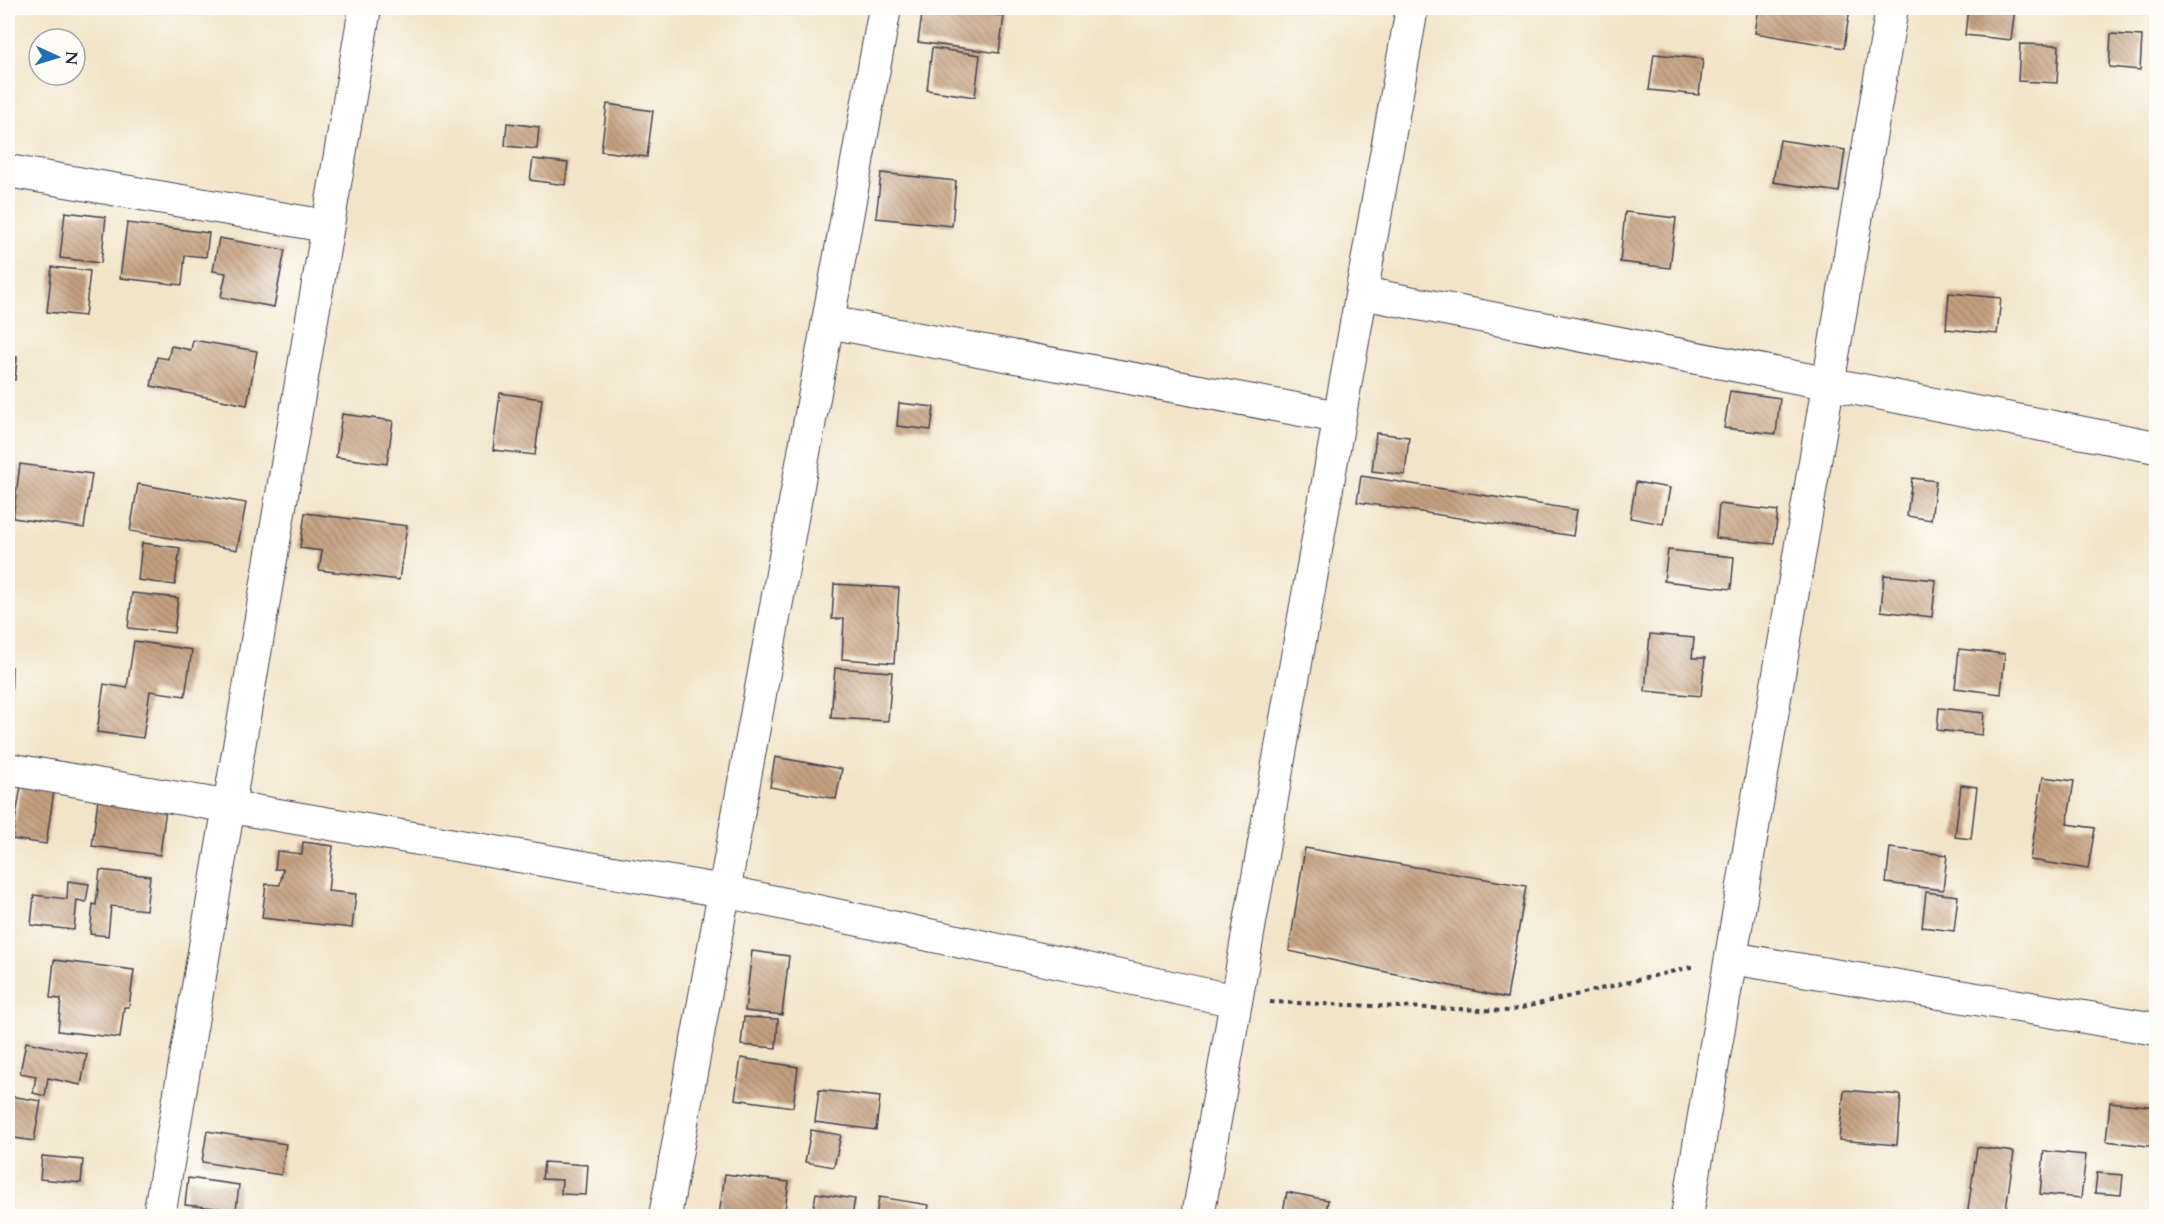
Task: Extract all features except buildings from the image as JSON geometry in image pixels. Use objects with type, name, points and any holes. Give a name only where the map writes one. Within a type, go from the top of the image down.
[{"type":"street","points":[[159,1216],[365,8]]},
{"type":"street","points":[[664,1216],[885,8]]},
{"type":"street","points":[[1198,1216],[1412,8]]},
{"type":"street","points":[[1687,1216],[1892,8]]},
{"type":"street","points":[[8,171],[326,226]]},
{"type":"street","points":[[1362,293],[2157,447]]},
{"type":"street","points":[[828,322],[1339,417]]},
{"type":"street","points":[[8,769],[724,891],[1236,1001]]},
{"type":"street","points":[[1731,958],[2157,1029]]},
{"type":"path","points":[[1236,1001],[1509,1011],[1731,958]]}]
